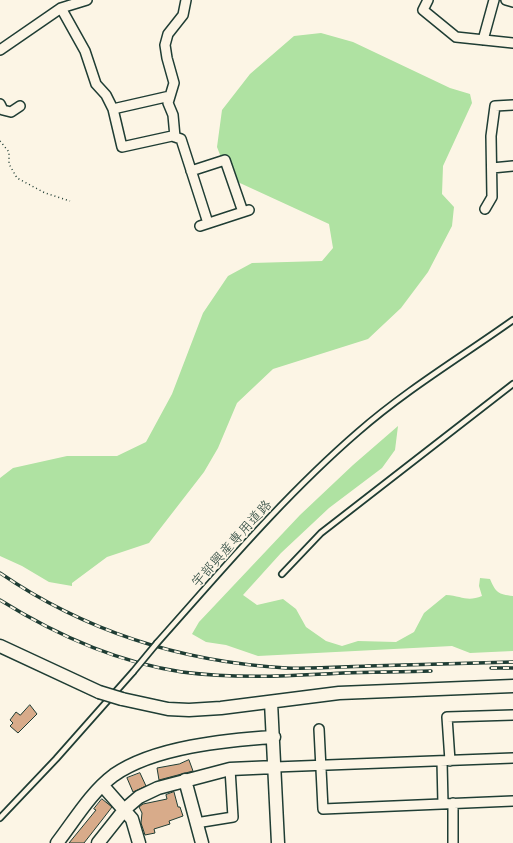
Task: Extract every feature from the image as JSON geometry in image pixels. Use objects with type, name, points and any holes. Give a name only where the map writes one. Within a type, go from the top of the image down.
[{"type":"street","points":[[0,50],[61,8],[87,0]]},
{"type":"street","points":[[175,137],[173,115],[168,103],[174,83],[167,58],[166,39],[183,15],[186,0]]},
{"type":"street","points":[[428,0],[424,10],[456,37],[513,43]]},
{"type":"street","points":[[483,40],[494,0]]},
{"type":"street","points":[[506,0],[513,2]]},
{"type":"street","points":[[61,8],[85,51],[96,84],[106,94],[113,109],[122,147],[172,136],[181,139],[191,171],[204,225],[246,211],[225,160],[191,171]]},
{"type":"street","points":[[113,109],[170,96]]},
{"type":"street","points":[[0,104],[3,110],[11,112],[20,106]]},
{"type":"street","points":[[484,209],[492,197],[491,136],[495,106],[513,105]]},
{"type":"street","points":[[492,168],[513,166]]},
{"type":"street","points":[[0,646],[99,692],[122,699],[168,709],[189,710],[271,702],[339,693],[513,686]]},
{"type":"street","points":[[271,702],[276,767],[278,843]]},
{"type":"street","points":[[443,804],[447,717],[513,715]]},
{"type":"street","points":[[319,729],[322,809],[513,801]]},
{"type":"street","points":[[57,843],[103,786],[127,767],[149,758],[225,740],[274,737]]},
{"type":"street","points":[[98,843],[125,809],[139,796],[158,788],[230,769],[513,758]]},
{"type":"street","points":[[196,822],[233,817],[230,769]]},
{"type":"street","points":[[185,780],[202,843]]},
{"type":"street","points":[[103,786],[125,809],[132,819],[139,843]]},
{"type":"street","points":[[453,803],[453,843]]},
{"type":"lane","name":"宇部興産専用道路","points":[[0,818],[56,759],[275,511],[348,441],[414,388],[513,320]]},
{"type":"lane","points":[[282,574],[321,533],[513,384]]},
{"type":"path","points":[[0,141],[9,152],[9,164],[17,178],[45,193],[70,201]]},
{"type":"green space","points":[[321,33],[353,42],[450,88],[470,94],[472,103],[443,166],[442,194],[454,207],[452,226],[428,272],[401,308],[368,339],[273,369],[237,403],[218,448],[204,472],[149,543],[107,557],[72,583],[72,586],[49,582],[22,566],[0,556],[0,478],[13,468],[67,456],[117,456],[146,442],[172,394],[203,313],[228,276],[252,263],[322,261],[333,248],[329,224],[229,178],[217,147],[222,110],[250,74],[294,36]]},
{"type":"green space","points":[[398,426],[395,450],[382,468],[329,508],[281,553],[243,595],[257,605],[283,599],[296,609],[306,627],[326,641],[342,646],[358,641],[396,642],[414,632],[424,613],[446,595],[468,599],[477,598],[482,596],[479,586],[480,578],[490,579],[498,592],[513,596],[513,651],[470,653],[452,646],[258,656],[226,645],[206,642],[192,634],[199,622],[300,515],[353,465]]},
{"type":"building","points":[[30,705],[37,714],[18,733],[10,726],[13,723],[10,720],[16,712],[20,715]]},
{"type":"building","points":[[189,760],[193,771],[159,780],[157,768],[179,764]]},
{"type":"building","points":[[140,773],[146,786],[133,792],[127,778]]},
{"type":"building","points":[[174,792],[178,807],[180,807],[183,816],[169,821],[170,824],[154,829],[155,833],[145,835],[141,823],[142,813],[139,807],[143,804],[167,799],[166,795]]},
{"type":"building","points":[[102,799],[112,807],[84,843],[69,843],[96,810],[94,809]]},
{"type":"railway","points":[[0,573],[33,594],[66,612],[101,627],[173,651],[210,659],[248,665],[286,668],[513,662]]},
{"type":"railway","points":[[0,600],[43,625],[87,645],[134,661],[182,672],[222,676],[263,676],[431,671]]},
{"type":"railway","points":[[491,668],[513,668]]}]
